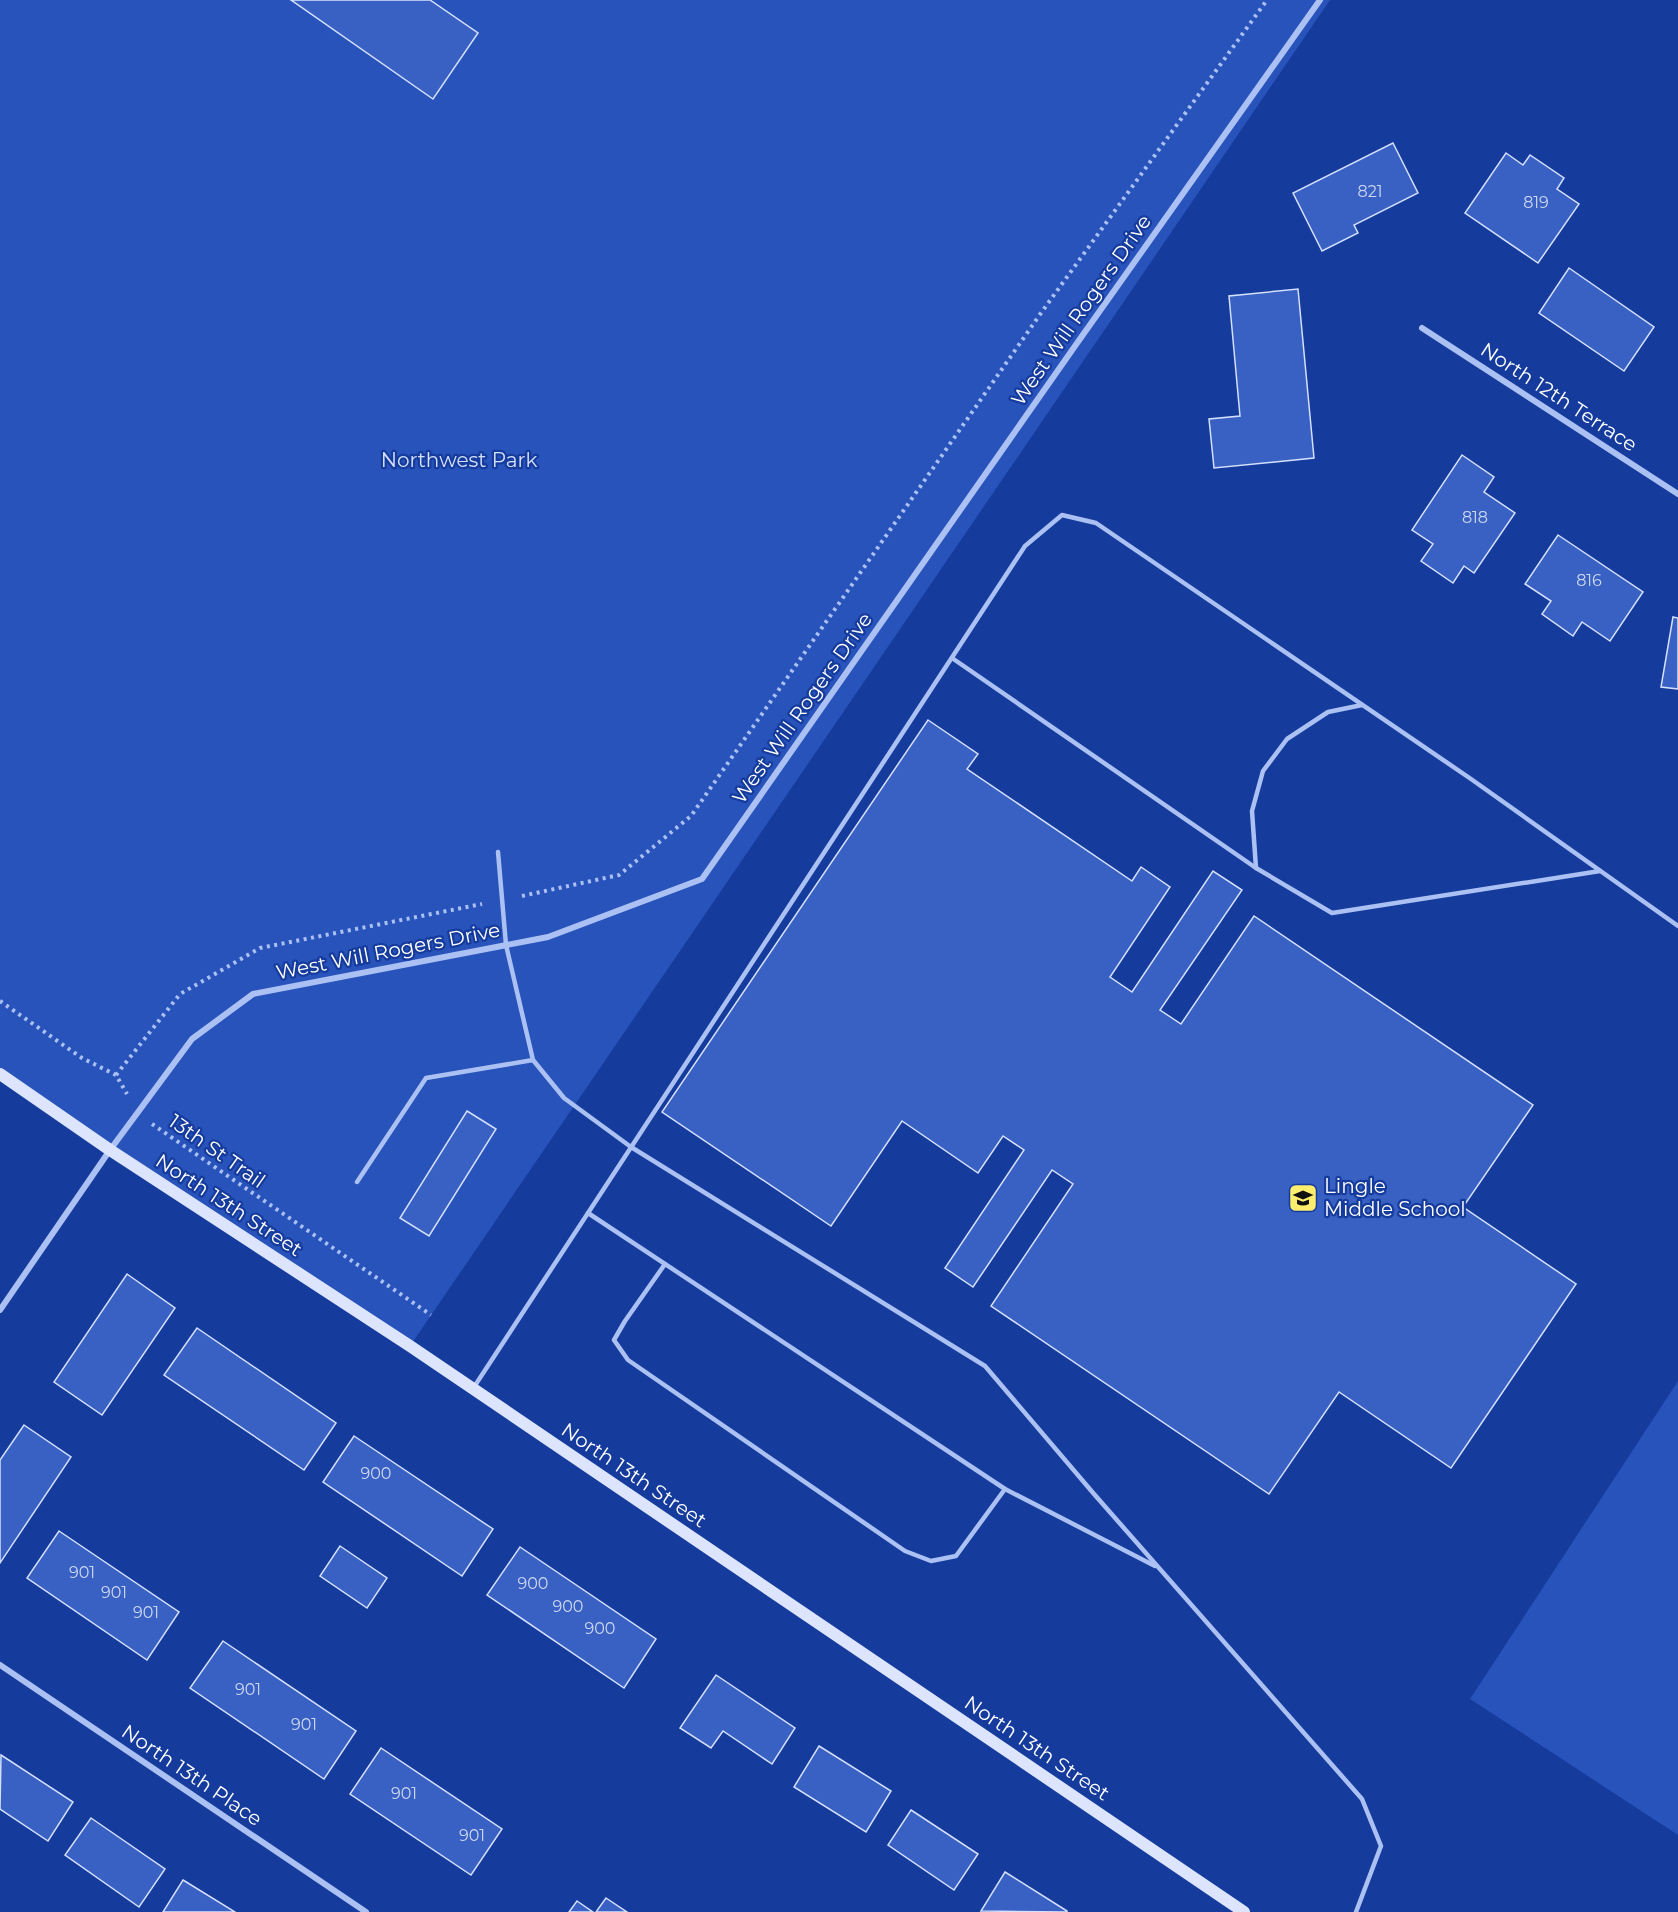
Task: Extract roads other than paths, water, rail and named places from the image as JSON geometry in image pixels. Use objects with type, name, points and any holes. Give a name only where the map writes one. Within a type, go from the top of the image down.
[{"type":"main road","name":"North 13th Street","points":[[0,1074],[110,1150],[473,1389],[1244,1912]]},
{"type":"street","name":"West Will Rogers Drive","points":[[0,1310],[110,1150],[192,1039],[253,994],[548,937],[702,879],[1320,0]]},
{"type":"street","name":"North 12th Terrace","points":[[1422,328],[1678,494]]},
{"type":"street","name":"North 13th Place","points":[[0,1665],[366,1912]]},
{"type":"lane","points":[[473,1389],[1025,546],[1062,514],[1096,523],[1678,926]]},
{"type":"lane","points":[[952,658],[1256,868],[1332,913],[1600,871]]},
{"type":"lane","points":[[1256,868],[1252,811],[1263,771],[1287,740],[1328,712],[1362,705]]},
{"type":"lane","points":[[498,852],[506,945],[533,1060],[564,1098],[631,1147],[985,1366],[1159,1569],[1362,1799],[1381,1846],[1356,1912]]},
{"type":"lane","points":[[357,1182],[426,1078],[533,1060]]},
{"type":"lane","points":[[588,1213],[1005,1489],[1159,1569]]},
{"type":"lane","points":[[665,1264],[614,1340],[628,1360],[905,1551],[931,1562],[956,1556],[1005,1489]]},
{"type":"place","name":"Lingle Middle School","points":[[1303,1198]]},
{"type":"park label","name":"Northwest Park","points":[[459,460]]}]
